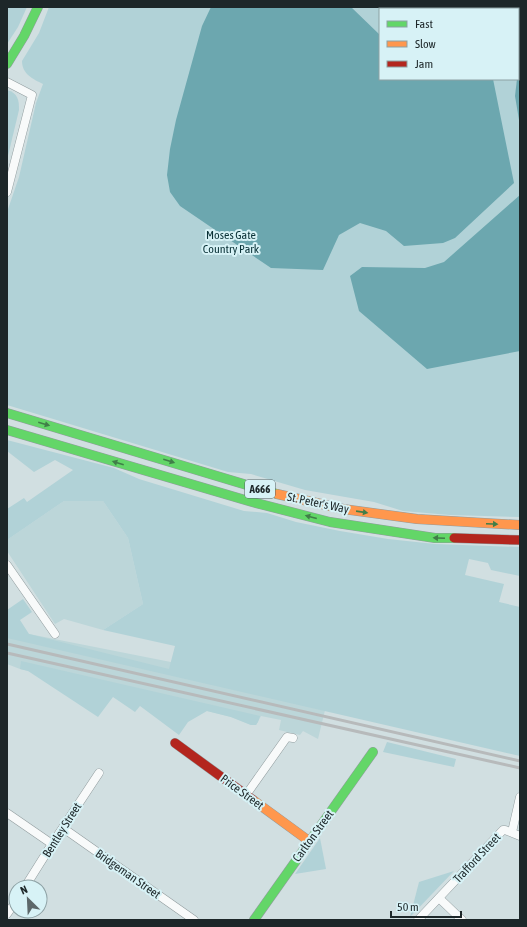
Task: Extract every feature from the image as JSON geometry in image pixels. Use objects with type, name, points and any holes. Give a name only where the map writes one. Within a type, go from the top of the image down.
[{"type":"main road","points":[[7,64],[24,36],[38,7]]},
{"type":"main road","name":"St. Peter's Way","points":[[7,413],[277,494],[343,509],[417,519],[520,525]]},
{"type":"main road","name":"St. Peter's Way","points":[[7,430],[252,502],[330,522],[435,538],[520,540]]},
{"type":"main road","name":"Price Street","points":[[175,743],[309,841]]},
{"type":"main road","name":"Carlton Street","points":[[259,918],[309,841],[373,752]]},
{"type":"street","points":[[7,82],[32,95],[7,192]]},
{"type":"street","points":[[7,565],[55,634]]},
{"type":"street","points":[[246,795],[286,738]]},
{"type":"street","name":"Bentley Street","points":[[30,879],[99,773]]},
{"type":"street","points":[[516,834],[520,797]]},
{"type":"street","points":[[7,813],[52,844]]},
{"type":"street","name":"Bridgeman Street","points":[[63,828],[194,920]]},
{"type":"street","name":"Trafford Street","points":[[418,920],[503,830],[516,834]]},
{"type":"street","points":[[439,898],[462,920]]},
{"type":"shaded area","points":[[64,501],[103,501],[128,538],[143,604],[103,630],[64,619],[55,624],[7,551],[7,540]]},
{"type":"shaded area","points":[[7,632],[29,634],[191,666],[327,702],[318,739],[303,731],[300,735],[279,730],[281,720],[261,716],[256,725],[251,725],[231,717],[207,711],[20,669],[7,664]]},
{"type":"green space","points":[[7,7],[27,7],[18,27],[7,44]]},
{"type":"green space","name":"Moses Gate Country Park","points":[[49,7],[520,7],[520,517],[450,515],[403,511],[374,502],[305,490],[251,474],[228,472],[7,405],[7,212],[19,177],[36,103],[43,84],[26,73],[22,66],[22,61],[39,33]]},
{"type":"green space","points":[[7,90],[16,95],[19,103],[19,110],[7,160]]},
{"type":"green space","points":[[7,440],[114,468],[139,479],[244,511],[267,513],[296,522],[388,539],[435,544],[520,547],[520,576],[491,570],[488,563],[469,559],[465,575],[504,584],[499,602],[520,607],[520,756],[7,638],[7,610],[23,599],[32,612],[20,620],[29,634],[169,669],[175,646],[103,630],[143,604],[128,538],[103,501],[64,501],[7,540],[7,509],[24,498],[27,502],[73,470],[55,460],[34,472],[7,451]]},
{"type":"green space","points":[[21,661],[260,716],[256,725],[251,725],[231,717],[207,711],[188,722],[179,735],[140,706],[135,712],[113,697],[98,717],[28,671],[20,669]]},
{"type":"green space","points":[[387,742],[456,759],[454,767],[383,752]]},
{"type":"green space","points":[[320,838],[326,869],[295,874]]},
{"type":"green space","points":[[454,871],[410,917],[419,882]]},
{"type":"water","points":[[211,7],[351,7],[379,34],[379,80],[493,80],[514,183],[455,238],[443,243],[404,246],[386,231],[360,223],[339,235],[323,270],[271,268],[180,206],[170,192],[167,175],[170,149],[176,120],[202,26]]},
{"type":"water","points":[[520,77],[520,126],[515,96],[517,80],[519,80]]},
{"type":"water","points":[[520,195],[520,351],[427,369],[359,311],[350,276],[362,267],[425,268],[444,262]]},
{"type":"railway","points":[[7,644],[520,761]]},
{"type":"railway","points":[[7,653],[520,768]]},
{"type":"traffic: fast","points":[[7,64],[24,36],[38,7]]},
{"type":"traffic: fast","points":[[7,413],[277,494]]},
{"type":"traffic: fast","points":[[7,430],[252,502],[330,522],[435,538],[454,538]]},
{"type":"traffic: fast","points":[[254,920],[373,752]]},
{"type":"traffic: slow","points":[[277,494],[343,509],[417,519],[520,525]]},
{"type":"traffic: slow","points":[[253,800],[309,841]]},
{"type":"traffic: jam","points":[[454,538],[520,540]]},
{"type":"traffic: jam","points":[[175,743],[253,800]]}]
